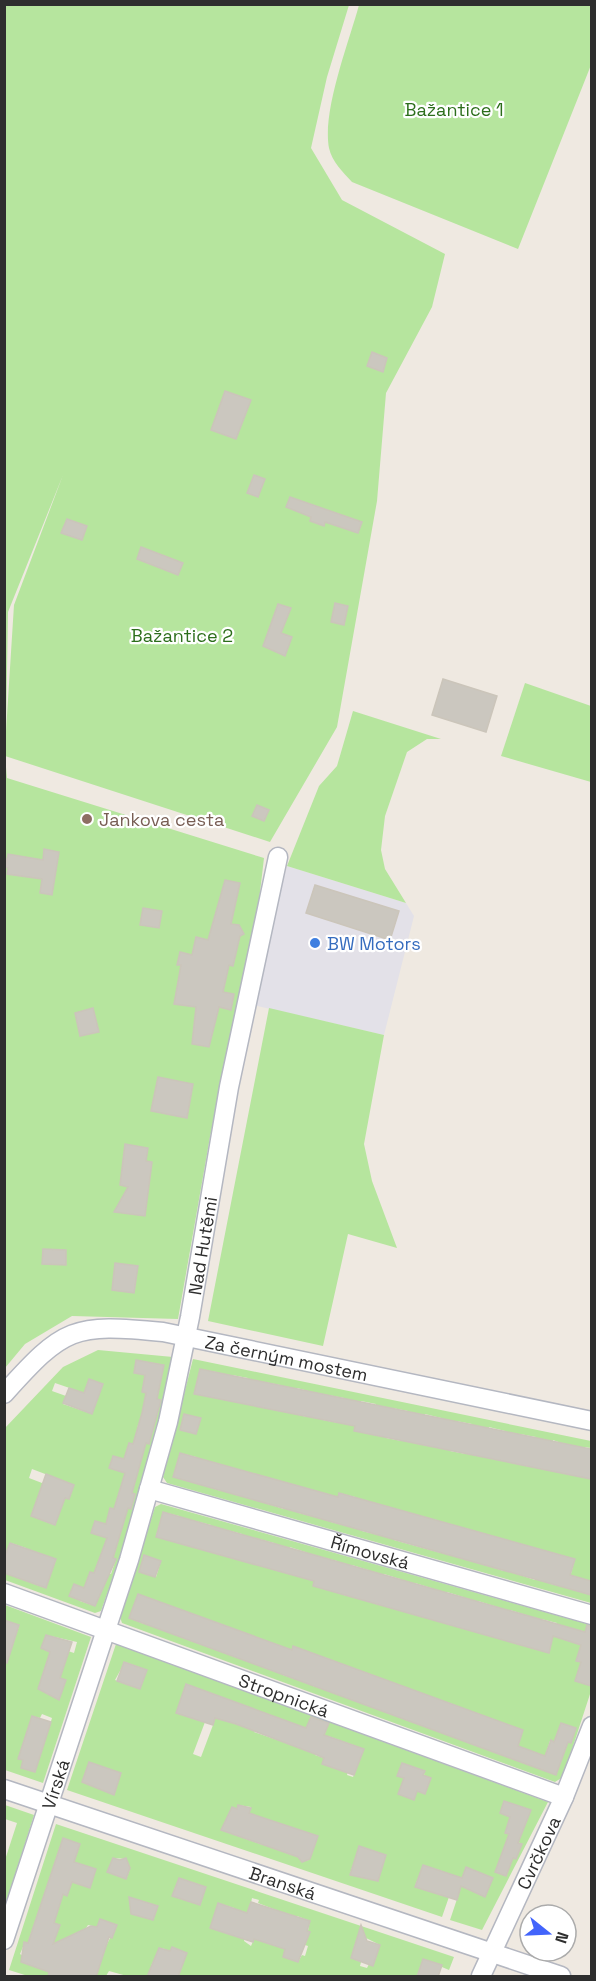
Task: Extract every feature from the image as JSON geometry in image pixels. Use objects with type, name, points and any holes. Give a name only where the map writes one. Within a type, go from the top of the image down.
[{"type":"street","name":"Nad Hutěmi","points":[[104,1630],[129,1560],[149,1489],[186,1336],[229,1087],[278,856]]},
{"type":"street","name":"Za černým mostem","points":[[4,1394],[39,1356],[59,1340],[77,1332],[99,1327],[186,1336],[591,1421]]},
{"type":"street","name":"Římovská","points":[[149,1489],[591,1615]]},
{"type":"street","name":"Stropnická","points":[[4,1593],[564,1797]]},
{"type":"street","name":"Vírská","points":[[4,1940],[50,1804],[104,1630]]},
{"type":"street","name":"Cvrčkova","points":[[481,1977],[564,1797],[591,1726]]},
{"type":"street","name":"Branská","points":[[4,1789],[561,1977]]},
{"type":"shaded area","points":[[287,866],[406,903],[414,916],[384,1035],[253,1005],[253,992]]},
{"type":"green space","name":"Bažantice 2","points":[[5,5],[349,5],[327,77],[311,148],[342,200],[445,254],[432,307],[386,393],[377,501],[337,727],[270,842],[5,756]],"holes":[[[63,475],[14,605],[6,731],[8,612]]]},
{"type":"green space","name":"Bažantice 1","points":[[359,5],[591,5],[591,65],[518,249],[352,182],[335,162],[329,148],[329,115]]},
{"type":"green space","points":[[525,683],[591,706],[591,782],[501,756]]},
{"type":"green space","points":[[353,711],[441,739],[427,739],[407,752],[385,816],[381,850],[385,869],[406,903],[287,866],[319,786],[337,766]]},
{"type":"green space","points":[[5,756],[7,778],[264,858],[258,909],[210,1137],[178,1319],[72,1316],[25,1344],[5,1368]]},
{"type":"green space","points":[[269,1008],[384,1035],[364,1144],[372,1181],[397,1248],[348,1234],[323,1346],[208,1321]]},
{"type":"green space","points":[[98,1350],[173,1357],[132,1517],[101,1611],[95,1613],[5,1580],[5,1573],[45,1588],[56,1560],[41,1554],[23,1557],[26,1548],[11,1543],[5,1558],[5,1428],[63,1367]],"holes":[[[136,1360],[164,1365],[156,1399],[161,1400],[157,1415],[142,1412],[147,1393],[142,1391],[145,1375],[134,1373]],[[89,1379],[103,1384],[92,1414],[63,1404],[66,1396],[52,1391],[55,1383],[84,1393]],[[138,1425],[153,1429],[149,1444],[145,1443],[136,1476],[110,1468],[113,1456],[124,1459],[129,1443],[135,1444]],[[32,1469],[74,1485],[69,1499],[65,1498],[54,1525],[31,1516],[55,1488],[29,1478]],[[120,1490],[135,1494],[131,1509],[126,1508],[118,1541],[91,1533],[95,1521],[106,1524],[110,1508],[116,1509]],[[101,1554],[116,1559],[111,1574],[106,1573],[95,1606],[80,1601],[74,1584],[84,1588],[97,1570]]]},
{"type":"green space","points":[[193,1359],[591,1441],[591,1448],[584,1447],[583,1451],[553,1440],[547,1470],[563,1473],[580,1468],[578,1476],[591,1479],[592,1581],[586,1593],[591,1595],[591,1603],[167,1483],[163,1477]],"holes":[[[200,1369],[216,1372],[211,1397],[195,1393]],[[232,1375],[248,1378],[248,1383],[263,1386],[264,1382],[280,1385],[275,1410],[227,1400]],[[297,1388],[312,1392],[312,1396],[327,1399],[328,1395],[344,1398],[339,1423],[323,1420],[309,1410],[307,1417],[291,1413]],[[361,1401],[376,1404],[376,1409],[391,1412],[392,1408],[408,1411],[402,1441],[386,1438],[373,1426],[370,1434],[355,1431]],[[184,1414],[200,1418],[196,1434],[180,1430]],[[425,1414],[441,1418],[440,1422],[455,1425],[456,1421],[472,1424],[466,1454],[450,1451],[436,1439],[434,1447],[418,1444]],[[489,1427],[505,1431],[504,1435],[519,1438],[520,1434],[536,1437],[530,1467],[514,1463],[501,1452],[498,1460],[483,1457]],[[180,1453],[196,1457],[189,1481],[173,1477]],[[212,1462],[259,1475],[252,1499],[236,1495],[222,1486],[221,1491],[205,1486]],[[275,1480],[322,1493],[315,1517],[299,1513],[285,1504],[284,1509],[268,1504]],[[339,1493],[355,1497],[353,1506],[368,1510],[371,1502],[386,1506],[378,1535],[362,1531],[348,1522],[347,1526],[331,1522]],[[403,1511],[418,1515],[416,1524],[431,1528],[433,1519],[449,1524],[441,1553],[394,1540]],[[465,1528],[512,1542],[504,1571],[474,1558],[473,1562],[457,1557]],[[528,1546],[575,1559],[567,1588],[551,1584],[552,1580],[537,1576],[535,1580],[520,1575]]]},
{"type":"green space","points":[[161,1504],[591,1625],[591,1633],[574,1629],[570,1641],[581,1645],[577,1660],[582,1662],[576,1681],[590,1685],[591,1683],[591,1691],[563,1777],[555,1782],[122,1623],[120,1617],[155,1507]],"holes":[[[163,1512],[179,1516],[172,1541],[156,1536]],[[195,1521],[211,1525],[210,1530],[225,1534],[227,1530],[242,1534],[235,1559],[220,1554],[221,1548],[206,1544],[204,1550],[189,1546]],[[259,1539],[274,1543],[273,1547],[288,1552],[290,1547],[305,1552],[298,1576],[283,1572],[284,1566],[269,1562],[267,1568],[252,1563]],[[144,1556],[161,1561],[156,1577],[139,1572]],[[321,1557],[337,1561],[336,1565],[351,1569],[352,1565],[368,1570],[360,1599],[344,1595],[346,1586],[331,1582],[329,1590],[313,1586]],[[384,1574],[400,1579],[399,1583],[414,1587],[415,1583],[431,1588],[423,1617],[407,1612],[409,1604],[394,1600],[392,1608],[376,1604]],[[447,1592],[463,1597],[462,1601],[477,1605],[478,1601],[494,1606],[486,1635],[470,1630],[472,1622],[457,1617],[455,1626],[439,1621]],[[138,1595],[153,1600],[144,1624],[129,1618]],[[169,1606],[184,1611],[182,1617],[197,1623],[199,1617],[215,1622],[206,1646],[191,1641],[192,1637],[177,1631],[176,1635],[160,1629]],[[510,1610],[526,1615],[525,1619],[540,1623],[541,1619],[557,1623],[548,1652],[533,1648],[535,1640],[520,1635],[518,1644],[502,1639]],[[231,1628],[246,1634],[244,1640],[258,1645],[261,1639],[276,1645],[267,1669],[252,1663],[253,1659],[239,1654],[237,1658],[222,1652]],[[293,1646],[309,1652],[306,1660],[320,1666],[324,1657],[339,1663],[329,1691],[313,1686],[315,1682],[300,1676],[298,1680],[283,1675]],[[355,1669],[370,1674],[367,1683],[382,1688],[385,1680],[401,1686],[390,1714],[375,1708],[376,1704],[361,1699],[360,1703],[345,1697]],[[416,1691],[432,1697],[429,1705],[444,1710],[447,1702],[462,1708],[451,1736],[436,1731],[437,1726],[423,1721],[421,1725],[406,1720]],[[478,1714],[493,1719],[490,1728],[505,1733],[508,1725],[523,1730],[513,1759],[498,1753],[499,1749],[484,1744],[483,1748],[467,1742]],[[561,1723],[576,1728],[571,1743],[566,1742],[556,1774],[530,1764],[534,1752],[545,1756],[550,1741],[556,1742]]]},
{"type":"green space","points":[[5,1605],[91,1637],[43,1783],[5,1770],[4,1651],[10,1653],[19,1626],[5,1620]],"holes":[[[46,1635],[77,1642],[74,1653],[68,1651],[65,1657],[41,1648]],[[44,1672],[61,1674],[60,1678],[65,1680],[59,1699],[55,1698],[56,1695]],[[42,1714],[52,1718],[35,1772],[21,1768],[23,1760],[19,1758],[32,1716],[40,1718]]]},
{"type":"green space","points":[[116,1644],[548,1802],[482,1930],[450,1920],[458,1896],[450,1894],[442,1917],[67,1790]],"holes":[[[125,1662],[147,1670],[140,1689],[115,1680]],[[311,1717],[328,1723],[324,1737],[306,1730]],[[205,1722],[213,1725],[201,1757],[193,1754]],[[255,1727],[302,1727],[295,1746],[254,1732]],[[328,1736],[364,1749],[353,1777],[347,1775],[349,1768],[322,1764],[324,1758],[315,1755],[318,1746],[324,1748]],[[89,1762],[121,1773],[114,1795],[82,1782]],[[424,1771],[425,1794],[417,1791],[414,1800],[404,1778],[397,1776]],[[504,1801],[531,1810],[518,1842],[522,1844],[516,1859],[502,1853],[510,1835],[505,1833],[510,1817],[500,1813]],[[238,1805],[251,1807],[249,1813],[263,1845],[221,1830],[232,1808],[237,1809]],[[294,1828],[318,1836],[309,1860],[302,1861],[293,1841]],[[359,1846],[386,1855],[378,1881],[350,1874]],[[423,1865],[442,1871],[435,1893],[415,1886]]]},
{"type":"green space","points":[[5,1805],[34,1815],[5,1907],[5,1860],[17,1823],[5,1819]]},
{"type":"green space","points":[[56,1824],[454,1957],[449,1970],[423,1959],[417,1976],[127,1976],[109,1971],[106,1976],[75,1968],[25,1942],[20,1954],[23,1956],[21,1962],[49,1972],[48,1976],[28,1976],[9,1970]],"holes":[[[113,1858],[126,1859],[126,1867],[130,1869],[127,1877],[108,1872]],[[80,1864],[96,1869],[90,1888],[75,1880]],[[179,1878],[206,1887],[200,1905],[178,1898],[179,1892],[174,1890]],[[252,1898],[276,1910],[265,1942],[254,1939],[251,1946],[244,1941]],[[218,1903],[234,1908],[226,1933],[210,1928]],[[39,1910],[56,1915],[54,1923],[60,1925],[53,1944],[30,1936]],[[297,1916],[310,1921],[305,1945],[308,1946],[305,1956],[302,1955],[298,1962],[283,1957]],[[100,1919],[116,1926],[104,1950],[78,1941],[88,1925],[97,1927]],[[362,1936],[380,1945],[373,1965],[369,1964],[367,1968],[360,1966],[361,1962],[351,1958],[357,1938]],[[160,1948],[165,1949],[168,1957],[172,1948],[186,1953],[179,1975],[151,1966]]]},
{"type":"building","points":[[372,352],[387,358],[383,372],[367,366]]},
{"type":"building","points":[[225,391],[251,400],[236,439],[211,430]]},
{"type":"building","points":[[254,475],[265,479],[258,497],[247,493]]},
{"type":"building","points":[[290,497],[362,522],[358,533],[325,522],[324,526],[310,521],[311,517],[286,507]]},
{"type":"building","points":[[67,519],[87,526],[82,540],[61,533]]},
{"type":"building","points":[[141,547],[183,563],[178,575],[137,559]]},
{"type":"building","points":[[335,603],[348,606],[344,625],[331,622]]},
{"type":"building","points":[[278,604],[291,608],[281,633],[292,637],[285,656],[263,646]]},
{"type":"building","points":[[443,679],[497,696],[486,732],[432,715]]},
{"type":"building","points":[[257,805],[269,810],[264,821],[252,816]]},
{"type":"building","points":[[44,849],[59,852],[52,895],[40,893],[42,879],[7,874],[8,868],[5,867],[8,854],[43,860]]},
{"type":"building","points":[[225,880],[240,883],[231,924],[239,925],[244,934],[240,936],[233,966],[229,965],[223,992],[234,994],[231,1010],[219,1007],[209,1047],[192,1044],[196,1007],[174,1004],[181,965],[177,965],[180,952],[192,955],[196,937],[208,940]]},
{"type":"building","points":[[315,885],[399,911],[390,940],[306,913]]},
{"type":"building","points":[[143,908],[162,911],[159,928],[140,925]]},
{"type":"building","points":[[93,1008],[99,1032],[80,1036],[75,1013]]},
{"type":"building","points":[[158,1077],[193,1084],[187,1118],[151,1111]]},
{"type":"building","points":[[125,1144],[148,1148],[146,1161],[152,1162],[145,1216],[114,1212],[128,1187],[120,1185]]},
{"type":"building","points":[[43,1249],[66,1250],[66,1265],[42,1264]]},
{"type":"building","points":[[115,1263],[138,1266],[134,1293],[112,1290]]},
{"type":"building","points":[[136,1360],[164,1365],[157,1399],[161,1400],[132,1493],[135,1494],[131,1509],[128,1508],[113,1558],[116,1559],[95,1606],[69,1596],[74,1584],[84,1588],[90,1572],[94,1573],[107,1538],[91,1533],[95,1521],[106,1524],[110,1508],[114,1509],[125,1473],[109,1468],[113,1456],[124,1459],[129,1443],[133,1444],[142,1413],[146,1393],[142,1392],[145,1375],[134,1373]]},
{"type":"building","points":[[200,1369],[591,1449],[591,1479],[354,1431],[355,1426],[194,1394]]},
{"type":"building","points":[[89,1379],[103,1384],[92,1414],[63,1403],[69,1388],[84,1393]]},
{"type":"building","points":[[184,1414],[201,1418],[196,1434],[180,1430]]},
{"type":"building","points":[[180,1453],[338,1497],[339,1493],[575,1559],[570,1575],[591,1581],[591,1595],[173,1477]]},
{"type":"building","points":[[46,1474],[74,1485],[69,1499],[65,1498],[55,1525],[31,1516]]},
{"type":"building","points":[[163,1512],[585,1632],[587,1625],[591,1626],[591,1686],[575,1681],[581,1662],[576,1661],[581,1645],[553,1636],[549,1653],[313,1586],[314,1581],[156,1537]]},
{"type":"building","points":[[10,1543],[56,1559],[46,1588],[4,1573],[4,1558]]},
{"type":"building","points":[[144,1555],[161,1561],[155,1577],[139,1572]]},
{"type":"building","points":[[138,1594],[292,1650],[293,1646],[523,1730],[518,1746],[545,1756],[551,1740],[554,1742],[561,1723],[576,1728],[571,1743],[568,1742],[556,1775],[129,1618]]},
{"type":"building","points":[[4,1620],[19,1625],[7,1663],[4,1662]]},
{"type":"building","points":[[46,1635],[72,1642],[60,1678],[66,1680],[59,1700],[38,1689],[50,1652],[41,1648]]},
{"type":"building","points":[[124,1662],[147,1670],[140,1689],[117,1681]]},
{"type":"building","points":[[186,1684],[306,1728],[311,1717],[329,1723],[324,1735],[364,1749],[354,1775],[322,1764],[324,1758],[315,1754],[236,1724],[215,1718],[213,1725],[176,1713]]},
{"type":"building","points":[[32,1716],[51,1722],[35,1772],[21,1768],[23,1760],[18,1759]]},
{"type":"building","points":[[89,1762],[121,1773],[114,1795],[82,1782]]},
{"type":"building","points":[[402,1763],[425,1771],[423,1775],[431,1778],[425,1794],[417,1791],[414,1800],[398,1794],[404,1778],[397,1776]]},
{"type":"building","points":[[504,1801],[531,1810],[518,1843],[522,1844],[506,1876],[495,1872],[509,1834],[505,1833],[510,1817],[500,1813]]},
{"type":"building","points":[[238,1805],[251,1808],[249,1813],[318,1836],[310,1859],[302,1862],[298,1857],[221,1830],[232,1807],[237,1809]]},
{"type":"building","points":[[63,1838],[80,1844],[74,1862],[96,1869],[90,1888],[72,1882],[67,1896],[63,1894],[54,1923],[60,1925],[53,1944],[91,1926],[97,1927],[100,1919],[117,1925],[112,1938],[109,1937],[96,1977],[48,1977],[49,1972],[21,1962],[24,1942],[28,1943]]},
{"type":"building","points":[[359,1846],[386,1855],[378,1881],[350,1875]]},
{"type":"building","points":[[113,1858],[120,1860],[126,1858],[130,1868],[126,1879],[107,1872]]},
{"type":"building","points":[[423,1865],[462,1878],[466,1867],[493,1878],[485,1897],[461,1886],[457,1900],[415,1887]]},
{"type":"building","points":[[179,1878],[206,1887],[200,1905],[172,1896]]},
{"type":"building","points":[[129,1897],[158,1906],[153,1920],[131,1914]]},
{"type":"building","points":[[251,1902],[310,1921],[307,1931],[310,1932],[298,1962],[283,1957],[285,1949],[254,1939],[253,1942],[210,1928],[218,1903],[247,1913]]},
{"type":"building","points":[[361,1925],[367,1941],[380,1945],[373,1966],[351,1958]]},
{"type":"building","points":[[172,1947],[187,1953],[178,1977],[147,1977],[159,1948],[170,1951]]},
{"type":"building","points":[[423,1959],[442,1965],[438,1977],[417,1977]]},
{"type":"place","name":"Jankova cesta","points":[[87,819]]},
{"type":"place","name":"BW Motors","points":[[315,943]]}]
